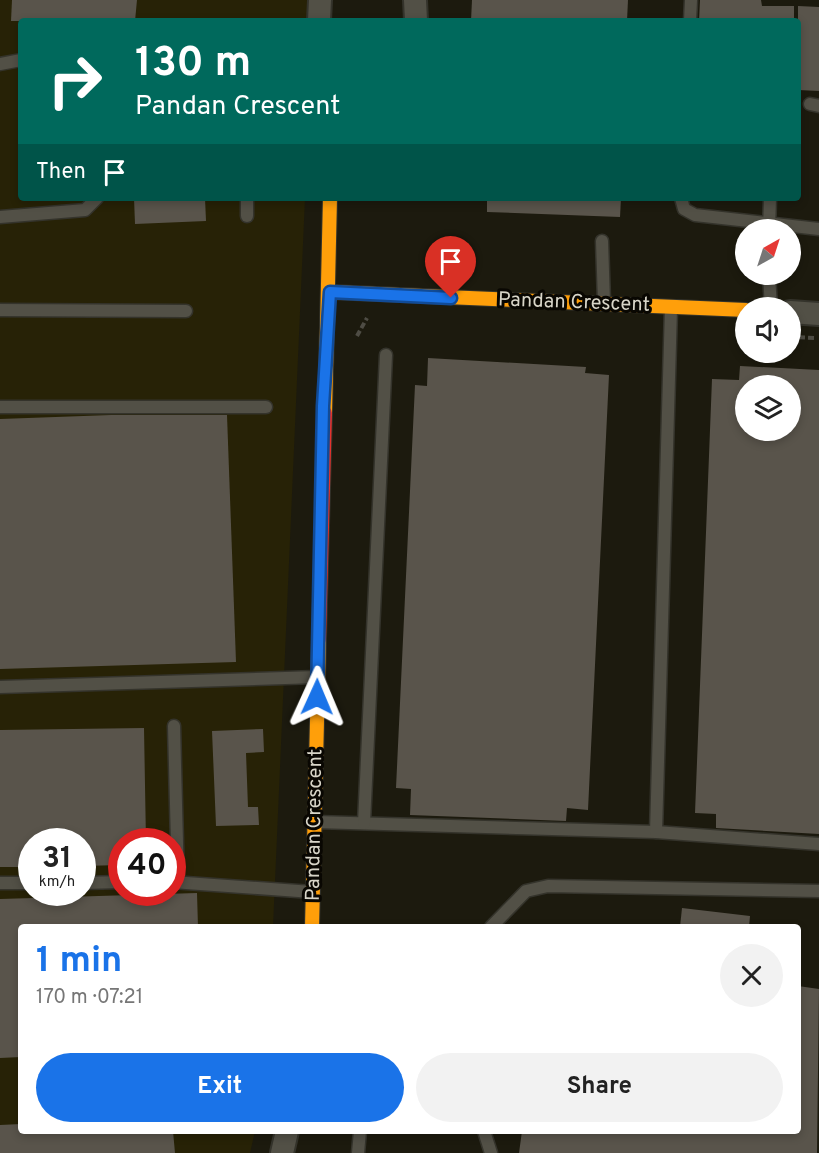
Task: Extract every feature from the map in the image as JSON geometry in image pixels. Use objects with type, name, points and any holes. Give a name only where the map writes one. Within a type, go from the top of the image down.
[{"type":"street","points":[[319,18],[320,0]]},
{"type":"street","points":[[415,0],[416,18]]},
{"type":"street","name":"Pandan Crescent","points":[[312,924],[323,406],[330,292],[330,201]]},
{"type":"street","name":"Pandan Crescent","points":[[330,292],[735,310]]},
{"type":"street","points":[[801,313],[819,314]]},
{"type":"street","points":[[282,1153],[286,1134]]},
{"type":"lane","points":[[690,18],[691,0]]},
{"type":"lane","points":[[0,64],[18,61]]},
{"type":"lane","points":[[0,217],[85,210],[94,201]]},
{"type":"lane","points":[[247,201],[247,216]]},
{"type":"lane","points":[[682,201],[684,209],[695,215],[735,221]]},
{"type":"lane","points":[[769,219],[770,201]]},
{"type":"lane","points":[[801,228],[819,229]]},
{"type":"lane","points":[[602,241],[604,304]]},
{"type":"lane","points":[[656,832],[671,307]]},
{"type":"lane","points":[[0,310],[186,311]]},
{"type":"lane","points":[[364,823],[386,355]]},
{"type":"lane","points":[[0,406],[266,407]]},
{"type":"lane","points":[[0,687],[317,676]]},
{"type":"lane","points":[[174,726],[175,828]]},
{"type":"lane","points":[[316,822],[656,832],[819,844]]},
{"type":"lane","points":[[0,883],[18,883]]},
{"type":"lane","points":[[186,883],[314,892]]},
{"type":"lane","points":[[494,924],[526,891],[548,886],[819,891]]},
{"type":"lane","points":[[358,1153],[360,1134]]},
{"type":"lane","points":[[485,1134],[491,1153]]},
{"type":"path","points":[[801,337],[819,338]]},
{"type":"shaded area","points":[[0,0],[313,0],[312,18],[18,18],[18,201],[305,201],[273,924],[18,924],[18,1134],[254,1134],[250,1153],[0,1153]]},
{"type":"building","points":[[12,0],[137,0],[135,18],[18,18],[18,21],[11,21]]},
{"type":"building","points":[[472,0],[628,0],[627,18],[471,18]]},
{"type":"building","points":[[700,0],[761,0],[762,6],[794,6],[794,18],[699,18]]},
{"type":"building","points":[[798,6],[819,7],[819,91],[801,90],[801,18],[798,18]]},
{"type":"building","points":[[134,201],[205,201],[206,221],[135,224]]},
{"type":"building","points":[[487,201],[621,201],[620,217],[487,212]]},
{"type":"building","points":[[428,358],[586,367],[585,373],[609,375],[588,810],[567,808],[566,821],[410,815],[411,789],[396,788],[415,385],[427,386]]},
{"type":"building","points":[[740,366],[819,370],[819,834],[716,828],[716,814],[695,813],[712,379],[735,380],[735,441],[801,441],[801,375],[739,375]]},
{"type":"building","points":[[111,415],[227,415],[236,662],[0,669],[0,419]]},
{"type":"building","points":[[144,728],[146,828],[108,828],[108,865],[96,866],[96,828],[18,828],[18,867],[0,867],[0,730]]},
{"type":"building","points":[[263,729],[264,752],[246,753],[248,807],[258,807],[259,825],[216,826],[212,731]]},
{"type":"building","points":[[186,893],[197,893],[198,924],[18,924],[18,1057],[0,1058],[0,899],[18,898],[18,906],[96,906],[96,896],[108,896],[108,906],[186,906]]},
{"type":"building","points":[[682,908],[750,916],[749,924],[680,924]]},
{"type":"building","points":[[801,986],[819,989],[817,1153],[519,1153],[522,1134],[801,1134]]},
{"type":"building","points":[[18,1124],[18,1134],[173,1134],[175,1153],[0,1153],[0,1125]]},
{"type":"traffic: slow","points":[[325,413],[330,201]]},
{"type":"traffic: slow","points":[[330,292],[735,310]]},
{"type":"traffic: slow","points":[[312,924],[319,639]]},
{"type":"traffic: jam","points":[[319,639],[325,413]]},
{"type":"route","points":[[317,697],[323,406],[330,292],[451,298]]}]
